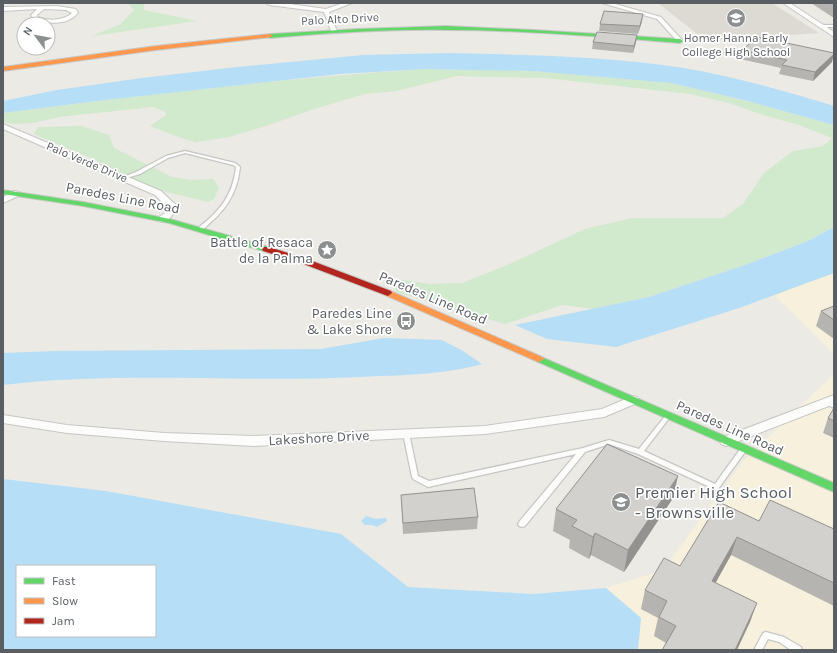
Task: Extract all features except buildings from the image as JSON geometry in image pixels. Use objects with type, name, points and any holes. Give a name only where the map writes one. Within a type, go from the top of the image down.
[{"type":"street","points":[[269,3],[326,11],[348,3]]},
{"type":"street","points":[[605,3],[659,18],[680,41]]},
{"type":"street","points":[[786,3],[834,35]]},
{"type":"street","points":[[3,9],[66,8],[74,10],[75,13],[72,17],[65,19],[46,21],[35,18],[34,16],[41,9]]},
{"type":"street","points":[[326,11],[334,31]]},
{"type":"street","name":"Palo Alto Drive","points":[[3,69],[231,40],[334,31],[414,28],[507,30],[680,41]]},
{"type":"street","name":"Palo Verde Drive","points":[[3,126],[158,193],[172,206],[169,214],[161,219]]},
{"type":"street","name":"Paredes Line Road","points":[[3,192],[83,204],[161,219],[200,228],[304,261],[356,280],[834,488]]},
{"type":"street","points":[[3,200],[15,194]]},
{"type":"street","name":"Lakeshore Drive","points":[[3,419],[67,429],[164,437],[239,440],[360,437],[406,433],[485,430],[548,422],[604,413],[633,400]]},
{"type":"street","points":[[726,441],[831,402]]},
{"type":"lane","points":[[821,26],[834,26]]},
{"type":"lane","points":[[123,178],[138,174],[167,157],[185,152],[234,164],[238,167],[238,175],[227,202],[222,210],[200,228]]},
{"type":"lane","points":[[640,452],[668,416]]},
{"type":"lane","points":[[406,433],[415,477],[428,484],[583,450],[610,442],[640,452],[716,487],[744,449]]},
{"type":"lane","points":[[522,524],[583,450]]},
{"type":"lane","points":[[758,650],[766,635],[781,639],[798,650]]},
{"type":"shaded area","name":"Homer Hanna Early College High School","points":[[658,3],[772,3],[819,33],[706,41]]},
{"type":"shaded area","points":[[834,273],[834,354],[774,295]]},
{"type":"shaded area","points":[[834,374],[834,650],[638,650],[641,618],[606,588],[663,570],[743,461]]},
{"type":"green space","points":[[128,3],[144,3],[144,10],[197,21],[92,36],[121,24],[134,10]]},
{"type":"green space","points":[[425,69],[533,71],[671,83],[748,101],[834,125],[834,227],[808,241],[745,265],[649,297],[593,309],[562,305],[505,324],[396,292],[392,278],[429,284],[462,283],[505,266],[585,229],[632,218],[723,218],[743,204],[764,173],[793,151],[823,146],[832,138],[799,125],[763,115],[732,104],[690,94],[545,78],[457,76],[396,91],[365,94],[229,137],[196,142],[150,126],[166,115],[165,112],[153,107],[59,117],[33,123],[14,124],[3,122],[3,113],[56,106],[266,82]]},
{"type":"green space","points":[[81,126],[109,135],[114,148],[172,177],[190,180],[213,179],[219,188],[214,199],[208,202],[155,189],[95,160],[34,134],[38,127]]},
{"type":"water","points":[[450,53],[538,55],[626,61],[684,68],[760,85],[834,106],[834,125],[748,101],[671,83],[533,71],[425,69],[340,74],[3,113],[3,101],[57,90],[142,78],[363,55]]},
{"type":"water","points":[[834,227],[834,273],[739,308],[616,347],[547,339],[515,325],[649,297],[745,265],[808,241]]},
{"type":"water","points":[[384,338],[442,340],[463,351],[482,364],[467,368],[437,372],[390,376],[270,379],[92,379],[3,385],[3,353],[55,351],[321,349]]},
{"type":"water","points":[[3,479],[106,491],[341,534],[408,587],[533,594],[606,588],[641,618],[638,650],[3,650]]},
{"type":"water","points":[[366,516],[376,519],[386,518],[387,521],[377,527],[365,525],[361,521]]},
{"type":"traffic: fast","points":[[270,36],[358,30],[446,28],[534,31],[680,41]]},
{"type":"traffic: fast","points":[[3,192],[83,204],[170,221],[266,249]]},
{"type":"traffic: fast","points":[[539,359],[834,488]]},
{"type":"traffic: slow","points":[[3,69],[156,48],[270,36]]},
{"type":"traffic: slow","points":[[388,293],[539,359]]},
{"type":"traffic: jam","points":[[266,249],[304,261],[388,293]]},
{"type":"place","name":"Homer Hanna Early College High School","points":[[736,18]]},
{"type":"place","name":"Battle of Resaca de la Palma","points":[[327,250]]},
{"type":"place","name":"Paredes Line & Lake Shore","points":[[406,321]]},
{"type":"place","name":"Premier High School - Brownsville","points":[[621,502]]}]
